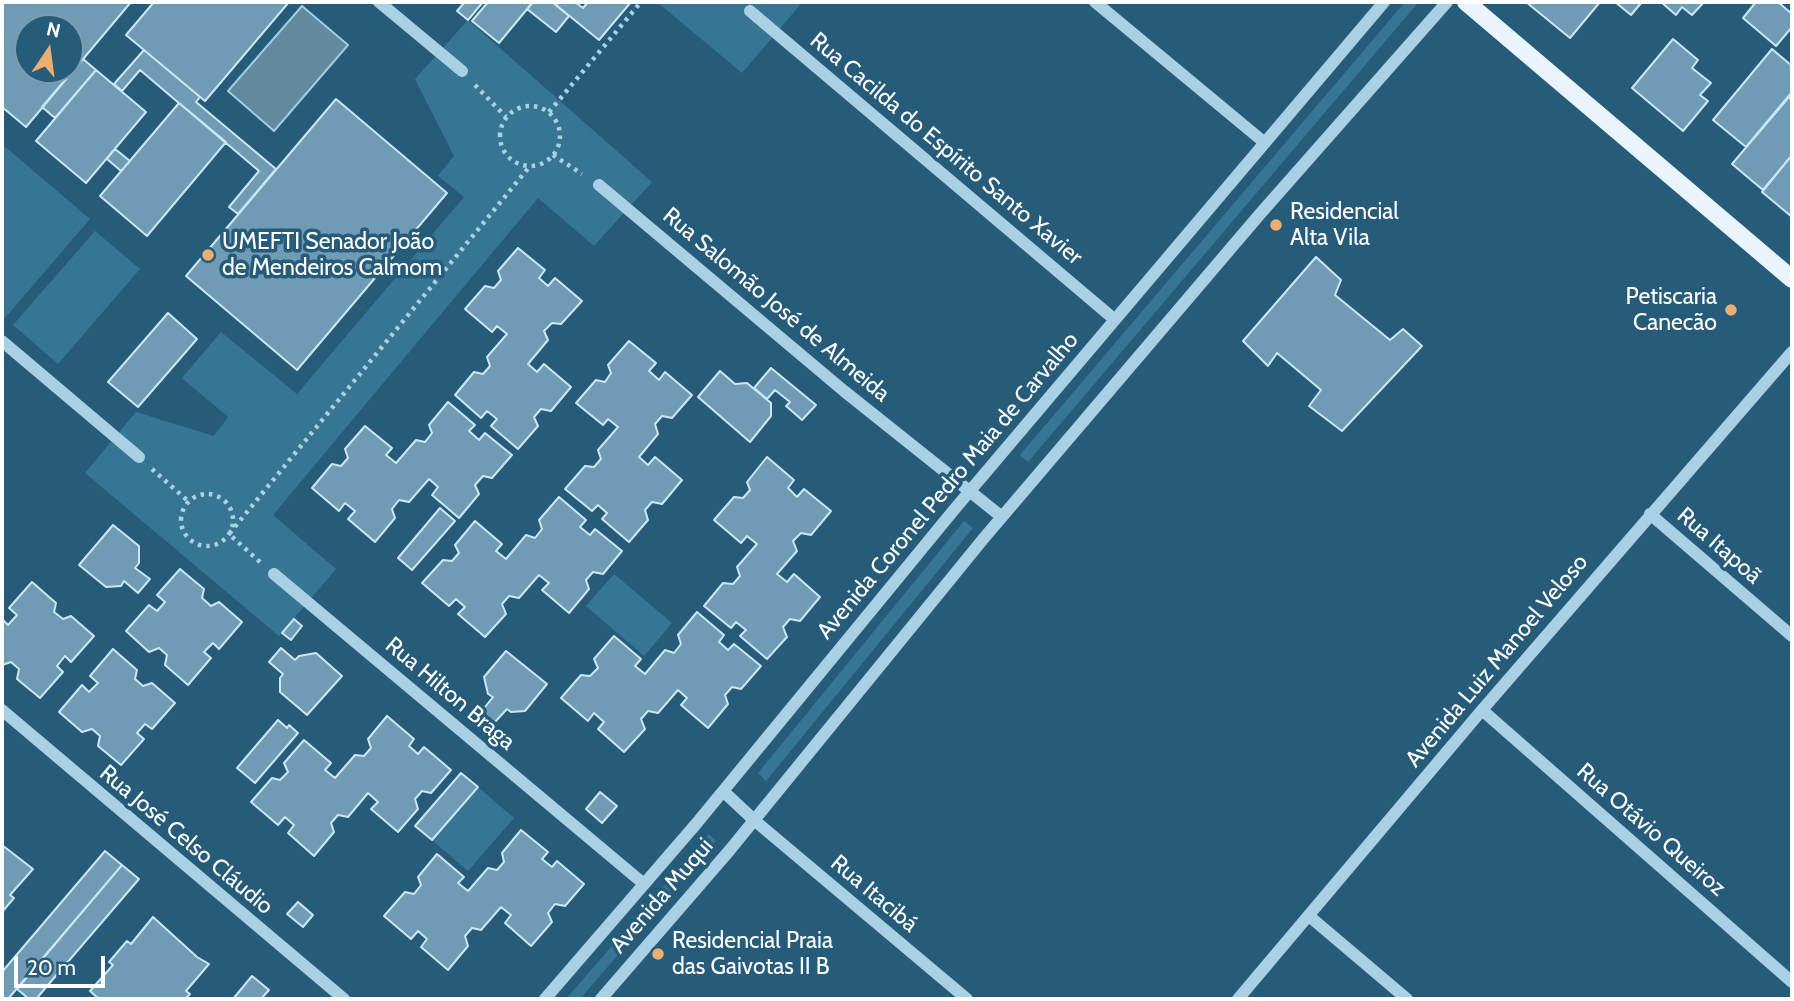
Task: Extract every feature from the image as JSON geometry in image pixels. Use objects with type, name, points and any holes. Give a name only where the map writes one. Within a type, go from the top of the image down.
[{"type":"main road","points":[[1466,2],[1792,279]]},
{"type":"street","points":[[380,2],[462,71]]},
{"type":"street","points":[[1095,2],[1265,143]]},
{"type":"street","name":"Avenida Coronel Pedro Maia de Carvalho","points":[[545,999],[723,791],[970,490],[1384,2]]},
{"type":"street","points":[[754,820],[1002,517],[1259,214],[1447,2]]},
{"type":"street","name":"Rua Cacilda do Espírito Santo Xavier","points":[[750,11],[1115,319]]},
{"type":"street","name":"Rua Salomão José de Almeida","points":[[599,185],[844,391],[1002,517]]},
{"type":"street","points":[[2,341],[139,457]]},
{"type":"street","name":"Avenida Luiz Manoel Veloso","points":[[1238,999],[1482,710],[1792,352]]},
{"type":"street","name":"Rua Itapoã","points":[[1650,514],[1792,636]]},
{"type":"street","name":"Rua Hilton Braga","points":[[274,574],[645,884]]},
{"type":"street","name":"Rua José Celso Cláudio","points":[[2,710],[344,999]]},
{"type":"street","name":"Rua Otávio Queiroz","points":[[1482,710],[1792,982]]},
{"type":"street","name":"Rua Itacibá","points":[[723,791],[967,999]]},
{"type":"street","name":"Avenida Muqui","points":[[601,999],[754,820]]},
{"type":"street","points":[[1309,916],[1407,999]]},
{"type":"path","points":[[548,112],[641,2]]},
{"type":"path","points":[[462,71],[506,117]]},
{"type":"path","points":[[526,106],[538,106],[548,112],[556,121],[560,133],[559,145],[553,155],[543,164],[530,166],[516,163],[505,155],[499,142],[500,129],[506,117],[515,109],[526,106]]},
{"type":"path","points":[[553,155],[599,185]]},
{"type":"path","points":[[229,534],[233,526],[233,516],[223,499],[205,494],[188,501],[180,518],[187,536],[204,545],[222,541],[229,534],[530,166]]},
{"type":"path","points":[[139,457],[188,501]]},
{"type":"path","points":[[229,534],[274,574]]},
{"type":"shaded area","points":[[657,2],[796,2],[800,5],[742,73]]},
{"type":"shaded area","points":[[1405,2],[1417,4],[1028,462],[1020,455]]},
{"type":"shaded area","points":[[302,6],[348,45],[274,131],[228,91]]},
{"type":"shaded area","points":[[468,20],[652,182],[594,246],[538,198],[273,515],[336,569],[279,636],[85,473],[136,412],[214,436],[228,417],[182,378],[221,332],[297,394],[464,197],[438,176],[454,156],[415,79]]},
{"type":"shaded area","points":[[2,144],[90,219],[5,318],[2,315]]},
{"type":"shaded area","points":[[95,231],[140,269],[58,364],[13,325]]},
{"type":"shaded area","points":[[964,521],[973,528],[766,781],[758,773]]},
{"type":"shaded area","points":[[614,574],[672,623],[644,656],[586,606]]},
{"type":"shaded area","points":[[478,787],[514,818],[468,871],[432,840]]},
{"type":"shaded area","points":[[709,834],[716,841],[580,999],[566,999]]},
{"type":"building","points":[[2,2],[131,2],[84,58],[84,14],[14,14],[14,84],[62,84],[26,127],[2,107]]},
{"type":"building","points":[[154,2],[289,2],[205,101],[126,35]]},
{"type":"building","points":[[465,2],[483,2],[468,20],[457,11]]},
{"type":"building","points":[[488,2],[533,2],[499,43],[472,21]]},
{"type":"building","points":[[533,2],[552,2],[569,16],[556,32],[527,9]]},
{"type":"building","points":[[559,2],[575,2],[583,8],[588,2],[631,2],[599,40],[556,5]]},
{"type":"building","points":[[1526,2],[1600,2],[1570,38]]},
{"type":"building","points":[[1615,2],[1642,2],[1631,15]]},
{"type":"building","points":[[1661,2],[1704,2],[1692,15],[1682,7],[1676,15]]},
{"type":"building","points":[[1756,2],[1778,2],[1792,14],[1792,27],[1776,46],[1743,18]]},
{"type":"building","points":[[1673,39],[1698,60],[1692,68],[1711,83],[1700,95],[1708,101],[1683,131],[1632,88]]},
{"type":"building","points":[[1772,49],[1792,66],[1792,92],[1746,147],[1713,120]]},
{"type":"building","points":[[144,50],[200,97],[196,102],[276,169],[238,214],[229,207],[259,171],[140,70],[122,91],[114,84]]},
{"type":"building","points":[[84,60],[96,70],[55,118],[42,107],[62,84],[84,84]]},
{"type":"building","points":[[96,70],[146,112],[86,183],[36,141]]},
{"type":"building","points":[[1789,97],[1792,100],[1792,155],[1763,190],[1732,164]]},
{"type":"building","points":[[336,99],[447,193],[297,370],[186,276]]},
{"type":"building","points":[[179,103],[226,142],[147,236],[100,196]]},
{"type":"building","points":[[115,149],[130,161],[121,171],[107,159]]},
{"type":"building","points":[[1792,155],[1792,217],[1762,192]]},
{"type":"building","points":[[518,248],[545,270],[539,278],[548,286],[555,278],[582,301],[561,324],[552,323],[544,331],[548,340],[528,364],[537,372],[544,364],[571,387],[551,411],[541,409],[534,417],[538,426],[518,449],[491,426],[497,419],[487,411],[481,418],[455,395],[474,372],[483,374],[490,366],[487,357],[507,334],[497,326],[492,332],[465,309],[485,286],[494,288],[501,280],[498,271]]},
{"type":"building","points":[[1316,257],[1341,280],[1335,295],[1390,340],[1403,329],[1422,346],[1342,431],[1309,406],[1321,390],[1277,353],[1268,366],[1243,341]]},
{"type":"building","points":[[168,313],[197,339],[138,407],[108,382]]},
{"type":"building","points":[[629,341],[656,363],[649,371],[659,380],[665,372],[692,395],[672,418],[662,416],[655,424],[658,434],[639,457],[648,465],[655,457],[682,480],[662,504],[652,502],[645,510],[648,520],[629,542],[602,519],[607,513],[598,505],[592,511],[565,489],[585,466],[594,467],[601,459],[598,450],[618,427],[608,419],[603,425],[576,403],[596,380],[605,382],[611,373],[608,365]]},
{"type":"building","points":[[771,368],[816,405],[802,420],[786,406],[790,402],[775,390],[767,399],[754,388]]},
{"type":"building","points":[[720,371],[735,384],[747,383],[771,403],[771,416],[750,442],[698,397]]},
{"type":"building","points":[[448,402],[475,425],[469,431],[479,440],[485,433],[512,455],[492,478],[483,476],[475,485],[479,494],[459,518],[432,495],[438,487],[429,479],[409,502],[399,500],[392,509],[395,518],[375,542],[348,519],[355,511],[345,503],[339,511],[312,488],[332,464],[341,466],[348,458],[345,449],[365,426],[392,448],[386,455],[396,463],[416,440],[425,442],[432,433],[429,425]]},
{"type":"building","points":[[767,457],[794,480],[788,488],[797,497],[804,489],[831,511],[811,535],[801,533],[793,541],[797,551],[777,574],[787,582],[794,574],[820,597],[800,621],[790,619],[783,627],[787,637],[767,659],[740,636],[746,630],[736,622],[731,628],[704,606],[723,583],[733,584],[740,576],[737,567],[757,544],[747,536],[741,543],[714,520],[734,497],[743,498],[750,490],[747,482]]},
{"type":"building","points":[[559,497],[586,520],[580,527],[590,535],[595,529],[622,551],[603,574],[593,572],[586,580],[589,589],[569,613],[542,590],[549,583],[539,575],[519,598],[509,596],[502,604],[506,614],[485,637],[458,614],[465,607],[456,599],[449,606],[422,583],[443,560],[452,561],[459,553],[455,545],[475,521],[502,544],[496,551],[506,559],[526,535],[535,538],[542,529],[539,520]]},
{"type":"building","points":[[440,508],[455,521],[412,570],[398,558]]},
{"type":"building","points":[[113,525],[139,546],[139,563],[135,568],[150,579],[138,593],[124,581],[121,586],[106,587],[79,565]]},
{"type":"building","points":[[180,569],[204,589],[202,598],[211,606],[219,602],[242,622],[219,649],[213,643],[204,652],[211,658],[188,685],[165,665],[167,655],[159,648],[149,652],[126,631],[149,605],[157,611],[165,602],[157,595]]},
{"type":"building","points":[[32,582],[56,603],[54,612],[63,619],[71,616],[94,636],[71,662],[65,656],[57,666],[63,672],[40,698],[17,679],[19,669],[11,662],[2,665],[2,619],[8,625],[17,615],[9,608]]},
{"type":"building","points":[[697,612],[724,635],[719,642],[728,650],[734,644],[761,666],[741,689],[732,687],[725,695],[728,704],[708,728],[681,705],[687,698],[678,690],[658,713],[648,711],[641,719],[645,729],[624,752],[598,729],[604,722],[594,713],[588,721],[561,698],[581,675],[590,676],[598,668],[594,659],[614,636],[641,659],[635,666],[645,674],[665,650],[674,653],[681,644],[678,635]]},
{"type":"building","points":[[294,619],[302,626],[291,640],[282,633]]},
{"type":"building","points":[[281,648],[295,660],[299,656],[316,653],[342,676],[307,715],[280,692],[280,678],[283,674],[269,662]]},
{"type":"building","points":[[113,649],[137,670],[135,679],[143,686],[152,683],[175,703],[152,729],[145,724],[137,733],[144,739],[121,765],[98,746],[100,736],[92,729],[82,732],[59,712],[82,685],[89,692],[98,683],[90,676]]},
{"type":"building","points":[[506,651],[547,684],[525,711],[511,712],[507,709],[494,723],[481,712],[493,697],[488,694],[484,677]]},
{"type":"building","points":[[387,716],[414,739],[409,746],[418,754],[424,747],[451,770],[431,793],[422,791],[415,799],[418,809],[398,832],[371,809],[378,802],[368,793],[348,817],[338,815],[331,823],[334,832],[314,856],[288,833],[294,825],[285,817],[278,825],[251,802],[272,778],[280,780],[288,772],[284,763],[304,740],[331,763],[325,770],[335,778],[355,755],[364,756],[371,748],[368,739]]},
{"type":"building","points":[[278,720],[298,733],[255,783],[237,768]]},
{"type":"building","points":[[461,773],[478,787],[432,840],[415,826]]},
{"type":"building","points":[[600,792],[617,806],[602,823],[586,809]]},
{"type":"building","points":[[521,830],[548,852],[542,859],[552,867],[557,861],[584,884],[565,906],[555,904],[548,913],[552,922],[531,946],[505,923],[511,915],[501,907],[481,930],[472,928],[465,936],[468,946],[448,970],[421,947],[427,939],[418,931],[411,939],[384,916],[405,892],[414,894],[421,885],[418,877],[437,854],[464,877],[458,883],[468,891],[488,868],[497,870],[504,862],[502,853]]},
{"type":"building","points":[[2,845],[33,869],[10,895],[14,898],[2,912]]},
{"type":"building","points":[[105,851],[122,865],[8,999],[2,999],[2,972]]},
{"type":"building","points":[[122,865],[139,879],[36,999],[29,999],[17,989]]},
{"type":"building","points":[[298,902],[313,915],[303,927],[287,914]]},
{"type":"building","points":[[153,917],[197,957],[209,964],[186,991],[190,994],[185,999],[99,999],[90,991],[113,965],[109,962],[127,941],[131,944]]},
{"type":"building","points":[[252,976],[269,990],[261,999],[233,999]]},
{"type":"place","name":"Residencial Alta Vila","points":[[1276,225]]},
{"type":"place","name":"UMEFTI Senador João de Mendeiros Calmom","points":[[208,255]]},
{"type":"place","name":"Petiscaria Canecão","points":[[1731,310]]},
{"type":"place","name":"Residencial Praia das Gaivotas II B","points":[[658,954]]}]
